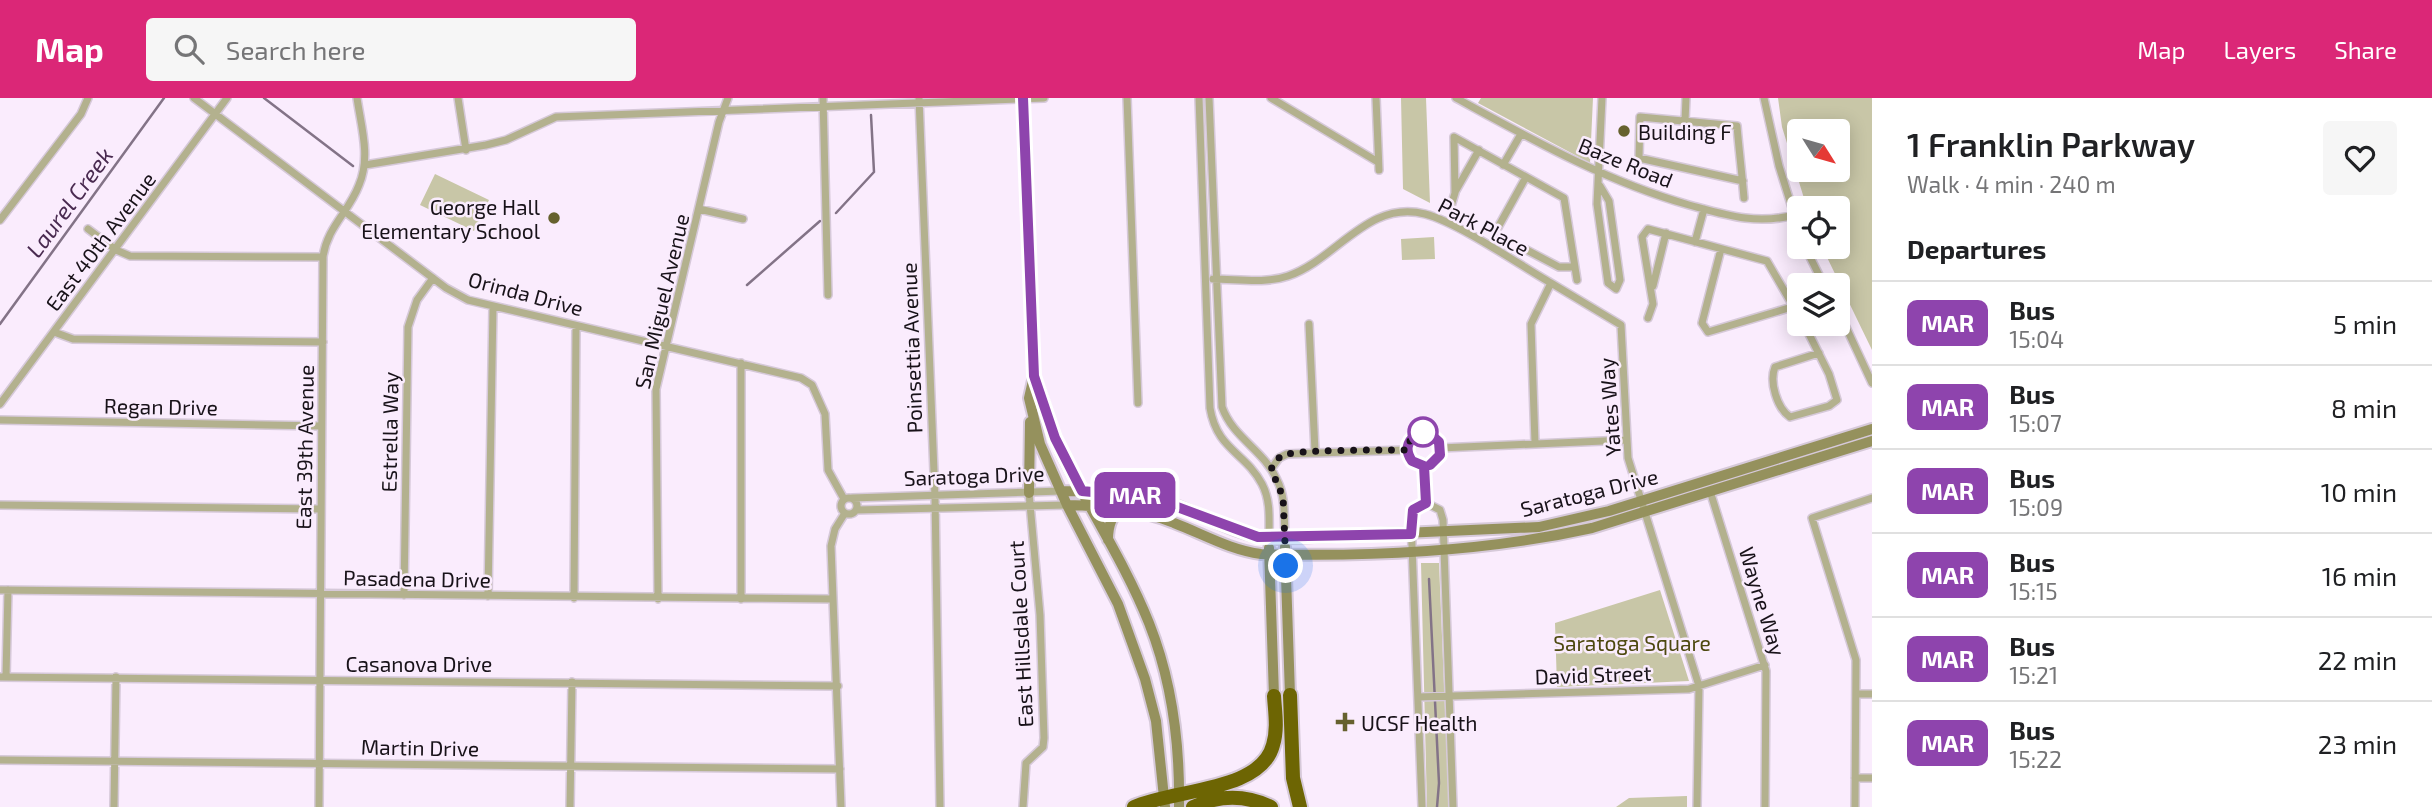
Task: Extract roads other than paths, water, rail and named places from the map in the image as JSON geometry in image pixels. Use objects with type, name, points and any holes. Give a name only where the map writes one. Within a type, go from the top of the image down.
[{"type":"highway","points":[[1290,695],[1293,778],[1300,807]]},
{"type":"highway","points":[[1134,807],[1172,801],[1237,780],[1259,769],[1273,747],[1274,696]]},
{"type":"highway","points":[[1193,807],[1229,797],[1250,799],[1270,807]]},
{"type":"main road","points":[[1023,99],[1034,376],[1029,398],[1031,412],[1040,444],[1067,505],[1114,597],[1140,663],[1156,722],[1172,801]]},
{"type":"main road","points":[[1034,376],[1055,438],[1149,623],[1167,676],[1176,741],[1172,801]]},
{"type":"main road","points":[[1030,493],[1031,412]]},
{"type":"main road","name":"Saratoga Drive","points":[[1067,505],[1124,509],[1162,518],[1239,550],[1269,554],[1443,548],[1545,538],[1872,429]]},
{"type":"main road","name":"Saratoga Drive","points":[[1061,491],[1153,498],[1233,529],[1269,538],[1444,533],[1539,527],[1642,507],[1710,491],[1872,441]]},
{"type":"main road","points":[[1108,540],[1108,528],[1118,512],[1124,509]]},
{"type":"main road","points":[[1269,538],[1274,696]]},
{"type":"main road","points":[[1285,539],[1290,695]]},
{"type":"street","points":[[0,220],[80,114],[88,98]]},
{"type":"street","name":"Orinda Drive","points":[[194,98],[433,278],[468,300],[741,363],[800,378],[812,385],[825,414],[828,470],[848,498]]},
{"type":"street","name":"East 40th Avenue","points":[[0,404],[227,98]]},
{"type":"street","name":"East 39th Avenue","points":[[318,807],[323,257],[330,231],[359,185],[365,165],[357,98]]},
{"type":"street","points":[[458,98],[466,149]]},
{"type":"street","name":"San Miguel Avenue","points":[[658,599],[656,389],[728,98]]},
{"type":"street","points":[[365,165],[506,140],[556,117],[724,110],[824,102],[1044,98]]},
{"type":"street","points":[[1127,98],[1138,403]]},
{"type":"street","points":[[1199,98],[1209,393],[1214,425],[1220,439],[1249,467],[1264,487],[1268,503],[1269,538]]},
{"type":"street","points":[[1209,98],[1222,407],[1231,428],[1271,469],[1283,497],[1285,539]]},
{"type":"street","points":[[1270,98],[1378,166],[1376,98]]},
{"type":"street","name":"Baze Road","points":[[1457,98],[1466,100],[1521,134],[1599,174],[1704,209],[1748,220],[1787,216]]},
{"type":"street","points":[[1600,186],[1609,201],[1620,281],[1616,289],[1608,283],[1597,204],[1600,186],[1602,98]]},
{"type":"street","points":[[1685,121],[1686,98]]},
{"type":"street","points":[[1764,98],[1774,149],[1788,196]]},
{"type":"street","name":"Poinsettia Avenue","points":[[919,100],[935,497],[940,807]]},
{"type":"street","points":[[824,102],[828,295]]},
{"type":"street","points":[[1743,181],[1639,158],[1640,117],[1737,126],[1743,181],[1744,198]]},
{"type":"street","points":[[1503,165],[1521,134]]},
{"type":"street","points":[[1455,193],[1454,137],[1564,198],[1577,280]]},
{"type":"street","points":[[1451,206],[1455,193],[1479,150]]},
{"type":"street","points":[[1496,231],[1526,177]]},
{"type":"street","points":[[699,209],[743,219]]},
{"type":"street","points":[[1695,242],[1704,209]]},
{"type":"street","name":"Park Place","points":[[1205,280],[1286,277],[1369,222],[1395,212],[1409,211],[1438,218],[1551,283]]},
{"type":"street","points":[[88,229],[116,250],[130,256],[323,257]]},
{"type":"street","points":[[1648,318],[1653,304],[1652,290],[1642,237],[1648,229],[1767,261],[1787,296]]},
{"type":"street","points":[[1652,290],[1666,233]]},
{"type":"street","points":[[1521,247],[1559,267],[1575,267]]},
{"type":"street","points":[[1721,249],[1702,323],[1704,328],[1713,332],[1787,309]]},
{"type":"street","name":"Estrella Way","points":[[404,595],[408,327],[417,300],[433,278]]},
{"type":"street","points":[[1535,443],[1531,324],[1551,283]]},
{"type":"street","name":"Yates Way","points":[[1551,283],[1621,325],[1626,440],[1642,507],[1699,686],[1697,807]]},
{"type":"street","points":[[488,596],[493,307]]},
{"type":"street","points":[[1309,324],[1315,451]]},
{"type":"street","points":[[573,598],[576,326]]},
{"type":"street","points":[[54,332],[73,339],[323,342]]},
{"type":"street","points":[[1811,336],[1834,384],[1837,400],[1829,406],[1790,417],[1781,408],[1776,394],[1772,380],[1775,367],[1819,353]]},
{"type":"street","points":[[1849,336],[1872,383]]},
{"type":"street","points":[[741,363],[741,599]]},
{"type":"street","name":"Regan Drive","points":[[0,419],[321,426]]},
{"type":"street","points":[[1423,432],[1435,437],[1440,448],[1436,461],[1424,466],[1412,461],[1407,450],[1411,438],[1423,432]]},
{"type":"street","points":[[1440,448],[1626,440]]},
{"type":"street","points":[[1271,469],[1283,455],[1315,451],[1407,450]]},
{"type":"street","points":[[1424,466],[1426,503]]},
{"type":"street","name":"Saratoga Drive","points":[[848,498],[1061,491]]},
{"type":"street","name":"Wayne Way","points":[[1710,491],[1765,665],[1765,807]]},
{"type":"street","name":"East Hillsdale Court","points":[[1023,807],[1026,763],[1043,747],[1044,738],[1040,615],[1030,493]]},
{"type":"street","points":[[841,807],[831,546],[835,529],[845,513],[841,506],[848,498],[857,503],[856,510]]},
{"type":"street","points":[[1855,807],[1854,651],[1812,517],[1872,498]]},
{"type":"street","points":[[1426,503],[1440,510],[1444,533],[1445,696],[1452,807]]},
{"type":"street","points":[[1422,807],[1411,534],[1413,510],[1426,503]]},
{"type":"street","points":[[0,505],[320,509]]},
{"type":"street","name":"Saratoga Drive","points":[[845,513],[856,510],[1067,505]]},
{"type":"street","points":[[3,677],[4,590]]},
{"type":"street","name":"Pasadena Drive","points":[[4,590],[833,599]]},
{"type":"street","name":"David Street","points":[[1418,698],[1689,689],[1765,665]]},
{"type":"street","name":"Casanova Drive","points":[[3,677],[838,686]]},
{"type":"street","points":[[114,807],[116,677]]},
{"type":"street","points":[[570,807],[572,682]]},
{"type":"street","points":[[1856,694],[1872,694]]},
{"type":"street","name":"Martin Drive","points":[[0,760],[840,769]]},
{"type":"street","points":[[1855,778],[1872,778]]},
{"type":"waterway","name":"Laurel Creek","points":[[0,324],[164,98]]},
{"type":"waterway","name":"Laurel Creek","points":[[264,98],[353,166]]},
{"type":"waterway","name":"Laurel Creek","points":[[836,213],[874,172],[871,115]]},
{"type":"waterway","name":"Laurel Creek","points":[[747,285],[820,221]]},
{"type":"waterway","points":[[1429,579],[1439,783],[1437,807]]},
{"type":"place","name":"Building F","points":[[1624,131]]},
{"type":"place","name":"George Hall Elementary School","points":[[554,218]]},
{"type":"place","name":"UCSF Health","points":[[1345,722]]},
{"type":"park label","name":"Saratoga Square","points":[[1632,642]]}]
